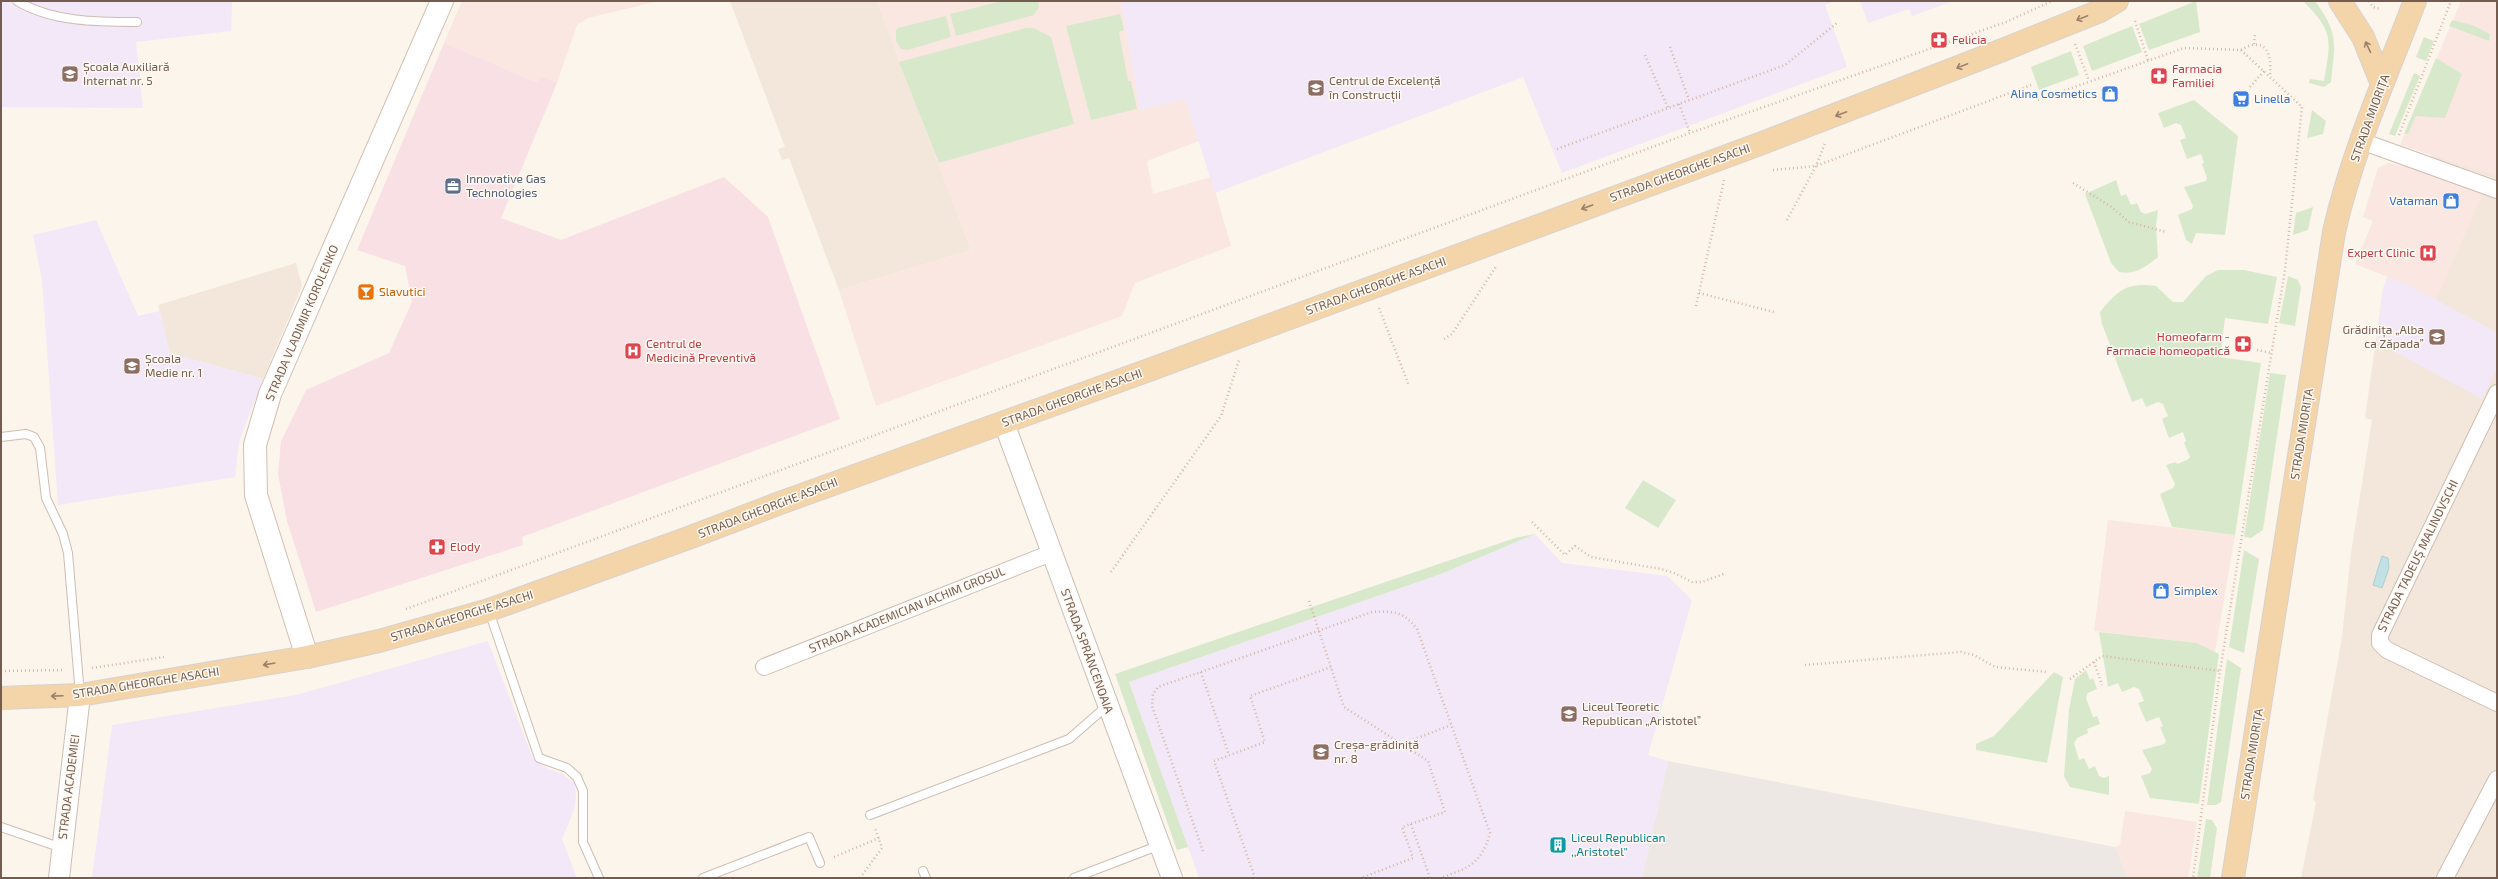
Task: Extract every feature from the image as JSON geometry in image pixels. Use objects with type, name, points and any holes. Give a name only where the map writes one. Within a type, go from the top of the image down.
[{"type":"main road","name":"STRADA VLADIMIR KOROLENKO","points":[[307,657],[256,495],[255,446],[270,394],[442,1]]},
{"type":"main road","name":"STRADA GHEORGHE ASACHI","points":[[1,698],[80,695],[307,657],[379,642],[489,610],[1004,423],[1869,103],[2100,11],[2118,1]]},
{"type":"main road","points":[[2340,1],[2363,37],[2382,84]]},
{"type":"main road","name":"STRADA MIORIȚA","points":[[2233,878],[2326,277],[2338,214],[2361,141],[2415,1]]},
{"type":"street","points":[[2361,141],[2497,190]]},
{"type":"street","name":"STRADA TADEUȘ MALINOVSCHI","points":[[2497,394],[2380,635],[2380,643],[2387,650],[2497,703]]},
{"type":"street","name":"STRADA SPRÂNCENOAIA","points":[[1004,423],[1172,878]]},
{"type":"street","name":"STRADA ACADEMICIAN IACHIM GROSUL","points":[[764,667],[1051,553]]},
{"type":"street","name":"STRADA ACADEMIEI","points":[[59,878],[80,695]]},
{"type":"street","points":[[2445,878],[2497,779]]},
{"type":"lane","points":[[17,1],[30,9],[70,19],[137,22]]},
{"type":"lane","points":[[1,437],[26,434],[34,437],[40,448],[46,498],[63,534],[68,553],[80,695]]},
{"type":"lane","points":[[489,610],[539,758],[567,768],[577,777],[583,791],[584,842],[599,878]]},
{"type":"lane","points":[[870,815],[1069,739],[1108,705]]},
{"type":"lane","points":[[1,827],[62,848]]},
{"type":"lane","points":[[703,878],[809,837],[820,863]]},
{"type":"lane","points":[[1074,878],[1161,845]]},
{"type":"path","points":[[401,611],[1690,133],[2006,22],[2052,1]]},
{"type":"path","points":[[2369,1],[2373,7],[2380,9]]},
{"type":"path","points":[[2441,32],[2451,1]]},
{"type":"path","points":[[2135,21],[2148,60]]},
{"type":"path","points":[[1557,149],[1785,65],[1837,23]]},
{"type":"path","points":[[2254,44],[2255,34]]},
{"type":"path","points":[[2076,44],[2089,81]]},
{"type":"path","points":[[2038,100],[2184,48],[2241,50],[2254,44],[2260,45],[2268,50],[2272,61],[2270,76]]},
{"type":"path","points":[[1670,47],[1689,100]]},
{"type":"path","points":[[2193,878],[2220,671],[2285,270],[2303,115],[2299,102],[2241,50]]},
{"type":"path","points":[[1646,55],[1668,108]]},
{"type":"path","points":[[2250,87],[2264,71]]},
{"type":"path","points":[[1773,170],[1816,166],[2031,85]]},
{"type":"path","points":[[1679,104],[1690,133]]},
{"type":"path","points":[[1787,220],[1816,166],[1826,138]]},
{"type":"path","points":[[1696,306],[1725,175],[1727,155]]},
{"type":"path","points":[[2072,183],[2110,206],[2129,222],[2166,232]]},
{"type":"path","points":[[1444,339],[1452,334],[1500,260]]},
{"type":"path","points":[[1371,288],[1409,386]]},
{"type":"path","points":[[1699,293],[1774,312]]},
{"type":"path","points":[[2257,350],[2271,353]]},
{"type":"path","points":[[1111,572],[1221,416],[1241,356]]},
{"type":"path","points":[[1532,522],[1565,555],[1575,546],[1592,557],[1661,569],[1698,583],[1726,573]]},
{"type":"path","points":[[1309,601],[1344,707],[1428,761],[1445,812],[1402,828],[1413,858],[1361,878]]},
{"type":"path","points":[[1203,851],[1152,706],[1153,694],[1158,687],[1372,612],[1399,613],[1409,619],[1417,629],[1490,833],[1485,847],[1476,863],[1465,870],[1440,878]]},
{"type":"path","points":[[1804,665],[1961,652],[1974,655],[1995,667],[2048,672]]},
{"type":"path","points":[[1,671],[77,670],[170,656]]},
{"type":"path","points":[[2070,679],[2102,656],[2220,671]]},
{"type":"path","points":[[2094,662],[2102,685]]},
{"type":"path","points":[[1255,878],[1214,760],[1265,742],[1250,696],[1331,668]]},
{"type":"path","points":[[1201,672],[1229,755]]},
{"type":"path","points":[[1402,744],[1451,725]]},
{"type":"path","points":[[860,878],[882,848],[870,815]]},
{"type":"path","points":[[1411,824],[1430,878]]},
{"type":"path","points":[[820,863],[879,838]]},
{"type":"shaded area","name":"Școala Auxiliară Internat nr. 5","points":[[1,1],[232,1],[231,31],[136,42],[143,108],[1,107]]},
{"type":"shaded area","points":[[462,1],[659,1],[588,18],[577,25],[557,83],[541,76],[538,83],[444,43]]},
{"type":"shaded area","points":[[730,1],[877,1],[971,250],[839,290],[789,158],[782,160],[778,149],[785,147]]},
{"type":"shaded area","points":[[877,1],[1121,1],[1140,110],[1185,99],[1199,141],[1147,161],[1153,194],[1211,177],[1231,246],[1135,283],[1122,316],[876,406],[839,290],[971,250]]},
{"type":"shaded area","name":"Centrul de Excelență în Construcții","points":[[1121,1],[1834,1],[1825,5],[1847,67],[1562,173],[1523,77],[1215,193],[1185,99],[1140,110]]},
{"type":"shaded area","points":[[1860,1],[1953,1],[1912,16],[1909,9],[1868,23]]},
{"type":"shaded area","points":[[2461,1],[2497,1],[2497,176],[2400,145]]},
{"type":"shaded area","points":[[2488,1],[2497,1],[2497,878],[2301,878],[2316,802],[2313,800],[2342,637],[2351,553],[2372,420],[2365,418],[2383,289]]},
{"type":"shaded area","points":[[444,43],[538,83],[541,76],[557,83],[501,218],[561,240],[724,177],[768,217],[840,419],[522,537],[523,545],[316,612],[287,521],[278,474],[281,441],[306,390],[389,353],[412,302],[405,266],[357,250]]},
{"type":"shaded area","points":[[2388,163],[2415,168],[2483,193],[2436,300],[2406,284],[2355,264],[2373,221],[2363,217],[2378,168]]},
{"type":"shaded area","name":"Școala Medie nr. 1","points":[[96,220],[138,316],[160,311],[170,353],[263,379],[239,442],[235,477],[58,505],[42,280],[33,235]]},
{"type":"shaded area","points":[[296,263],[302,286],[263,379],[169,353],[158,305]]},
{"type":"shaded area","name":"Grădinița „Alba ca Zăpada”","points":[[2387,277],[2406,284],[2497,332],[2497,368],[2482,399],[2377,342],[2383,289]]},
{"type":"shaded area","name":"Simplex","points":[[2108,520],[2235,535],[2215,652],[2197,643],[2094,631]]},
{"type":"shaded area","points":[[1535,534],[1562,563],[1667,576],[1692,600],[1648,755],[1668,761],[1642,878],[1199,878],[1129,682],[1441,574]]},
{"type":"shaded area","points":[[488,641],[533,759],[546,768],[562,774],[574,783],[576,795],[574,810],[562,839],[577,878],[92,878],[112,725],[296,695]]},
{"type":"shaded area","points":[[1668,761],[2115,847],[2128,878],[1642,878]]},
{"type":"shaded area","points":[[2125,811],[2197,822],[2188,878],[2128,878],[2115,847],[2120,845]]},
{"type":"green space","points":[[1002,1],[1038,1],[1039,7],[1034,15],[956,36],[950,14]]},
{"type":"green space","points":[[2196,1],[2200,32],[2149,50],[2139,24]]},
{"type":"green space","points":[[2303,1],[2315,1],[2328,22],[2334,39],[2334,58],[2331,82],[2324,87],[2309,83],[2310,79],[2324,81],[2329,45],[2328,37],[2320,21]]},
{"type":"green space","points":[[1120,14],[1124,30],[1119,32],[1128,81],[1131,81],[1137,109],[1091,120],[1066,26]]},
{"type":"green space","points":[[946,16],[951,37],[908,50],[901,49],[896,41],[896,30],[898,28]]},
{"type":"green space","points":[[2452,20],[2472,25],[2490,34],[2489,41],[2449,26]]},
{"type":"green space","points":[[2132,26],[2142,52],[2092,71],[2083,46]]},
{"type":"green space","points":[[1026,28],[1034,28],[1051,37],[1074,124],[939,163],[899,62]]},
{"type":"green space","points":[[2424,37],[2434,41],[2426,61],[2416,57]]},
{"type":"green space","points":[[2071,51],[2079,75],[2039,90],[2031,67]]},
{"type":"green space","points":[[2436,58],[2462,74],[2445,118],[2416,116],[2408,134],[2404,134]]},
{"type":"green space","points":[[2414,73],[2420,76],[2395,136],[2389,134]]},
{"type":"green space","points":[[2194,100],[2238,136],[2225,235],[2196,233],[2192,244],[2186,240],[2178,215],[2192,209],[2193,206],[2184,187],[2206,181],[2207,178],[2202,164],[2204,163],[2201,154],[2187,159],[2180,140],[2186,138],[2181,125],[2176,123],[2164,128],[2158,113]]},
{"type":"green space","points":[[2312,110],[2326,121],[2323,134],[2307,138]]},
{"type":"green space","points":[[2116,180],[2121,196],[2126,194],[2131,205],[2137,203],[2141,212],[2145,214],[2158,210],[2156,226],[2158,257],[2140,269],[2125,273],[2119,272],[2111,263],[2085,194]]},
{"type":"green space","points":[[2313,207],[2308,230],[2293,235],[2296,213]]},
{"type":"green space","points":[[2218,270],[2244,270],[2277,277],[2268,324],[2225,318],[2220,357],[2261,363],[2235,535],[2172,527],[2160,494],[2173,488],[2175,484],[2166,465],[2176,462],[2177,464],[2187,460],[2190,457],[2184,443],[2186,441],[2183,432],[2169,438],[2162,419],[2168,416],[2163,404],[2158,402],[2146,407],[2142,398],[2132,402],[2102,324],[2100,312],[2118,293],[2124,289],[2138,285],[2156,286],[2173,302],[2183,302],[2206,276]]},
{"type":"green space","points":[[2288,276],[2298,280],[2301,287],[2295,326],[2279,323]]},
{"type":"green space","points":[[2270,373],[2286,375],[2263,530],[2251,538],[2244,537]]},
{"type":"green space","points":[[1643,480],[1676,500],[1658,528],[1625,508]]},
{"type":"green space","points":[[1535,534],[1441,574],[1129,682],[1188,847],[1177,850],[1115,674],[1515,538]]},
{"type":"green space","points":[[2244,550],[2259,559],[2244,653],[2229,647]]},
{"type":"green space","points":[[2099,632],[2197,643],[2219,654],[2199,804],[2150,798],[2141,776],[2150,773],[2152,769],[2142,750],[2164,744],[2166,741],[2160,727],[2163,726],[2159,717],[2146,722],[2138,703],[2144,701],[2139,689],[2134,687],[2122,692],[2118,683],[2108,687]]},
{"type":"green space","points":[[2227,659],[2241,668],[2221,802],[2216,805],[2207,805]]},
{"type":"green space","points":[[2086,670],[2090,680],[2093,678],[2097,689],[2088,693],[2086,698],[2093,717],[2097,716],[2100,724],[2087,729],[2088,733],[2077,738],[2074,743],[2079,760],[2084,758],[2089,769],[2095,766],[2099,776],[2104,778],[2109,776],[2109,795],[2070,787],[2064,776],[2069,710],[2075,679]]},
{"type":"green space","points":[[2054,672],[2063,677],[2047,763],[1976,750],[1976,744],[1994,736]]},
{"type":"green space","points":[[2206,819],[2212,820],[2217,828],[2210,878],[2197,878]]},
{"type":"water","points":[[2382,556],[2388,558],[2389,568],[2382,588],[2373,585]]},
{"type":"place","name":"Felicia","points":[[1939,40]]},
{"type":"place","name":"Școala Auxiliară Internat nr. 5","points":[[70,74]]},
{"type":"place","name":"Farmacia Familiei","points":[[2159,76]]},
{"type":"place","name":"Centrul de Excelență în Construcții","points":[[1316,88]]},
{"type":"place","name":"Alina Cosmetics","points":[[2110,94]]},
{"type":"place","name":"Linella","points":[[2241,99]]},
{"type":"place","name":"Innovative Gas Technologies","points":[[453,186]]},
{"type":"place","name":"Vataman","points":[[2451,201]]},
{"type":"place","name":"Expert Clinic","points":[[2428,253]]},
{"type":"place","name":"Slavutici","points":[[366,292]]},
{"type":"place","name":"Grădinița „Alba ca Zăpada”","points":[[2437,337]]},
{"type":"place","name":"Homeofarm - Farmacie homeopatică","points":[[2243,344]]},
{"type":"place","name":"Centrul de Medicină Preventivă","points":[[633,351]]},
{"type":"place","name":"Școala Medie nr. 1","points":[[132,366]]},
{"type":"place","name":"Elody","points":[[437,547]]},
{"type":"place","name":"Simplex","points":[[2161,591]]},
{"type":"place","name":"Liceul Teoretic Republican „Aristotel”","points":[[1569,714]]},
{"type":"place","name":"Creșa-grădiniță nr. 8","points":[[1321,752]]},
{"type":"place","name":"Liceul Republican ,,Aristotel\"","points":[[1558,845]]}]
